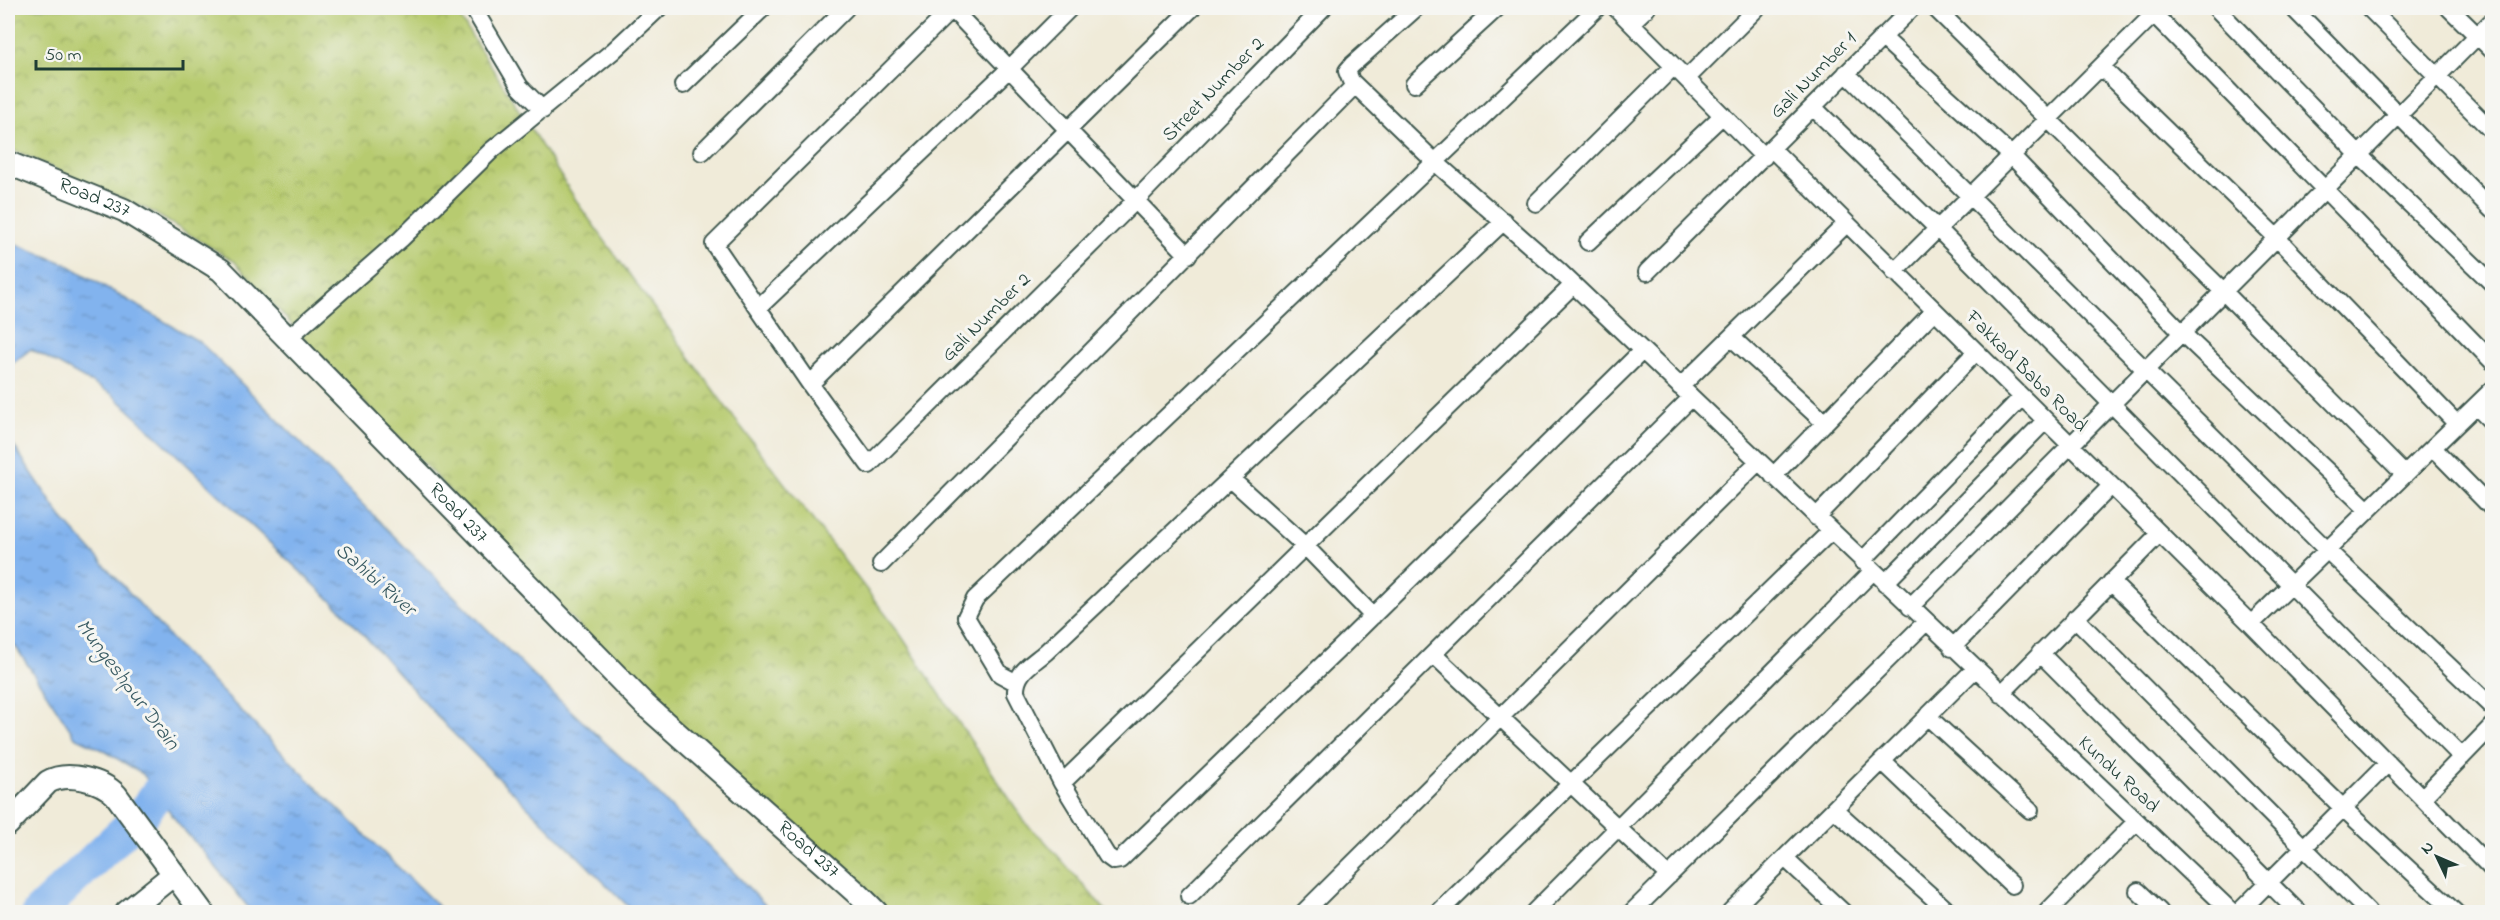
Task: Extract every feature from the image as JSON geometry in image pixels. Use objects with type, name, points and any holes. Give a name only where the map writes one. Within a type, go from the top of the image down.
[{"type":"street","points":[[473,8],[520,87],[543,110]]},
{"type":"street","points":[[288,338],[401,239],[492,150],[613,51],[659,8]]},
{"type":"street","points":[[683,85],[763,8]]},
{"type":"street","points":[[702,152],[846,8]]},
{"type":"street","points":[[1188,255],[1068,132],[952,8],[714,244],[810,384],[1068,132],[1192,8]]},
{"type":"street","points":[[759,307],[1070,8]]},
{"type":"street","name":"Street Number 2","points":[[1135,201],[1323,8]]},
{"type":"street","points":[[881,564],[1355,85],[1347,77],[1347,71],[1416,8]]},
{"type":"street","points":[[1414,84],[1497,8]]},
{"type":"street","points":[[1015,682],[1000,674],[966,617],[975,599],[1597,8]]},
{"type":"street","name":"Fakkad Baba Road","points":[[1616,8],[1723,115],[1846,224],[2251,624],[2493,868]]},
{"type":"street","points":[[1632,22],[1647,8]]},
{"type":"street","points":[[1687,78],[1757,8]]},
{"type":"street","name":"Gali Number 1","points":[[1647,272],[1912,8]]},
{"type":"street","points":[[1935,8],[2223,291],[2405,475]]},
{"type":"street","points":[[2216,8],[2360,155],[2493,283]]},
{"type":"street","points":[[2293,8],[2493,210]]},
{"type":"street","points":[[2369,8],[2493,131]]},
{"type":"street","points":[[2449,8],[2493,50]]},
{"type":"street","points":[[1894,272],[2101,67],[2154,9],[2493,361]]},
{"type":"street","points":[[1910,607],[2493,21]]},
{"type":"street","points":[[1882,37],[2012,156],[2182,333],[2368,510]]},
{"type":"street","points":[[1536,203],[1674,66]]},
{"type":"street","points":[[2101,67],[2277,238],[2457,424]]},
{"type":"street","points":[[1846,73],[2327,550],[2493,707]]},
{"type":"street","name":"Kundu Road","points":[[1355,85],[1435,162],[1504,221],[1573,285],[2136,822],[2239,912]]},
{"type":"street","points":[[1813,107],[1938,229],[2462,757]]},
{"type":"street","points":[[1588,242],[1723,115]]},
{"type":"street","name":"Road 237","points":[[8,163],[124,210],[221,270],[645,705],[859,894],[876,912]]},
{"type":"street","name":"Gali Number 2","points":[[810,384],[869,465],[1135,201]]},
{"type":"street","points":[[1504,221],[1046,652],[1019,674],[1015,682],[1016,693],[1062,783],[1107,856],[1114,861],[1120,860],[1374,616],[1642,351]]},
{"type":"street","points":[[1189,896],[1433,654],[1686,393],[1731,337],[1846,224]]},
{"type":"street","points":[[1062,783],[1573,285]]},
{"type":"street","points":[[1773,476],[1934,311]]},
{"type":"street","points":[[1731,337],[1826,423]]},
{"type":"street","points":[[1816,518],[1976,352]]},
{"type":"street","points":[[2251,624],[2493,390]]},
{"type":"street","points":[[1534,912],[1618,828],[1867,566],[2022,398]]},
{"type":"street","points":[[2476,406],[2493,422]]},
{"type":"street","points":[[1885,583],[2045,421]]},
{"type":"street","points":[[2433,448],[2493,508]]},
{"type":"street","points":[[1304,912],[1758,462]]},
{"type":"street","points":[[1230,479],[1306,547],[1374,616]]},
{"type":"street","points":[[1952,648],[2111,486]]},
{"type":"street","points":[[1439,912],[1831,531]]},
{"type":"street","points":[[2001,694],[2159,534]]},
{"type":"street","points":[[2111,582],[2343,808],[2455,912]]},
{"type":"street","points":[[2075,618],[2368,912]]},
{"type":"street","points":[[1632,912],[1926,622]]},
{"type":"street","points":[[2040,653],[2298,912]]},
{"type":"street","points":[[1433,654],[1669,876]]},
{"type":"street","points":[[1736,910],[1785,858],[1975,669]]},
{"type":"street","points":[[1928,716],[2030,810]]},
{"type":"street","points":[[2422,797],[2493,726]]},
{"type":"street","points":[[1882,761],[2012,885]]},
{"type":"street","points":[[2239,912],[2388,763]]},
{"type":"street","points":[[8,824],[48,782],[56,778],[63,776],[108,787],[148,837],[202,912]]},
{"type":"street","points":[[1834,809],[1948,912]]},
{"type":"street","points":[[2047,912],[2136,822]]},
{"type":"street","points":[[1785,858],[1844,912]]},
{"type":"street","points":[[127,912],[174,874]]},
{"type":"street","points":[[2138,891],[2160,912]]},
{"type":"green space","points":[[8,8],[454,8],[581,208],[728,410],[896,628],[1027,825],[1043,839],[1107,912],[883,912],[664,715],[325,361],[234,261],[149,210],[8,148]]},
{"type":"water","name":"Sahibi River","points":[[8,241],[66,264],[200,342],[539,681],[642,777],[772,912],[634,912],[446,726],[341,610],[112,394],[31,349],[8,367]]},
{"type":"water","points":[[8,437],[61,517],[184,653],[444,912],[252,912],[180,826],[143,774],[103,750],[75,737],[16,647],[8,641]]},
{"type":"waterway","name":"Mungeshpur Drain","points":[[39,912],[143,813],[183,758]]}]
